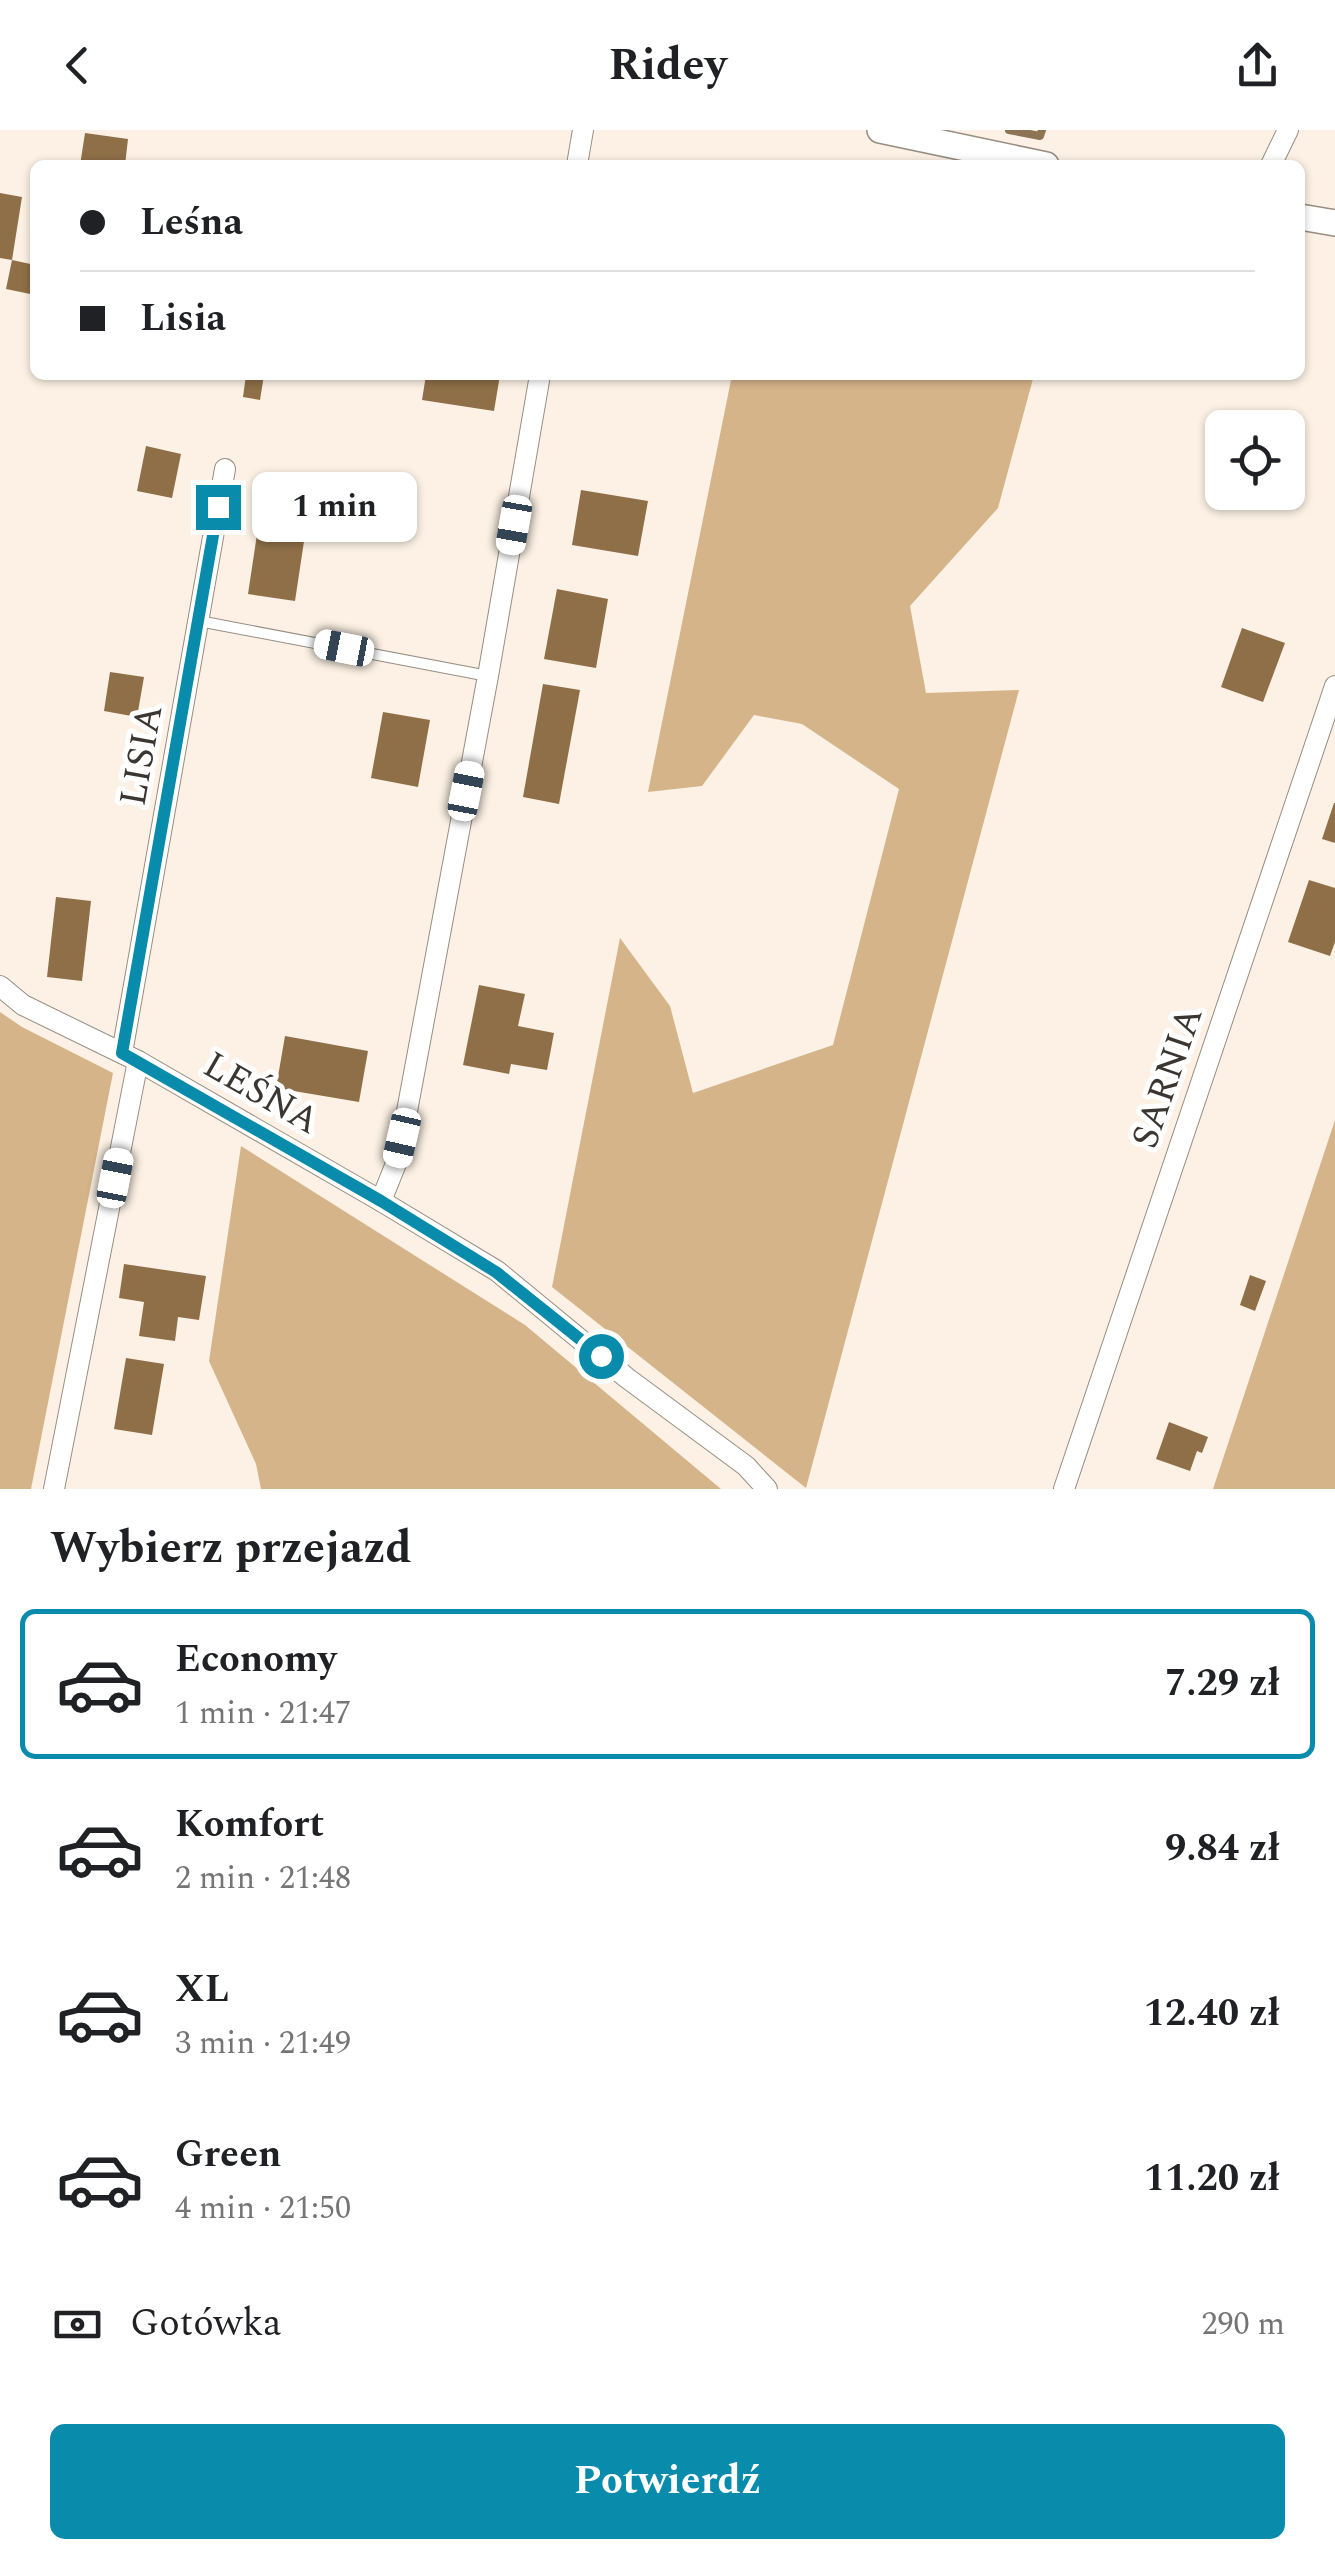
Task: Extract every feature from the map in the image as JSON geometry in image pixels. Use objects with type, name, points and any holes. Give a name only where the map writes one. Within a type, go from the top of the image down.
[{"type":"street","points":[[578,160],[583,130]]},
{"type":"street","points":[[880,130],[1022,160]]},
{"type":"street","points":[[1273,160],[1288,130]]},
{"type":"street","points":[[1305,218],[1335,223]]},
{"type":"street","points":[[381,1201],[402,1138],[539,380]]},
{"type":"street","name":"LISIA","points":[[54,1489],[130,1057],[225,468]]},
{"type":"street","name":"SARNIA","points":[[1064,1489],[1335,686]]},
{"type":"street","name":"LEŚNA","points":[[0,986],[23,1005],[130,1057],[496,1272],[627,1378],[746,1466],[767,1489]]},
{"type":"lane","points":[[199,622],[488,676]]},
{"type":"shaded area","points":[[731,380],[1033,380],[998,508],[910,606],[926,693],[1019,690],[806,1488],[552,1287],[620,938],[670,1006],[693,1093],[833,1045],[899,789],[802,724],[754,715],[702,786],[648,792]]},
{"type":"shaded area","points":[[0,1012],[113,1073],[31,1489],[0,1489]]},
{"type":"shaded area","points":[[1335,1120],[1335,1489],[1213,1489]]},
{"type":"shaded area","points":[[241,1146],[525,1325],[721,1489],[261,1489],[256,1464],[209,1361]]},
{"type":"building","points":[[85,133],[128,139],[126,160],[81,160]]},
{"type":"building","points":[[0,193],[22,197],[12,260],[0,258]]},
{"type":"building","points":[[12,260],[30,264],[30,294],[6,289]]},
{"type":"building","points":[[245,380],[263,380],[260,400],[243,397]]},
{"type":"building","points":[[425,380],[499,380],[494,411],[422,400]]},
{"type":"building","points":[[146,446],[181,454],[172,498],[137,491]]},
{"type":"building","points":[[581,490],[648,501],[638,556],[572,545]]},
{"type":"building","points":[[259,521],[306,528],[295,601],[248,594]]},
{"type":"building","points":[[557,589],[608,599],[596,668],[544,659]]},
{"type":"building","points":[[1242,628],[1285,643],[1263,702],[1221,687]]},
{"type":"building","points":[[110,672],[144,677],[137,717],[104,711]]},
{"type":"building","points":[[543,684],[580,690],[559,804],[523,797]]},
{"type":"building","points":[[383,712],[430,720],[418,787],[371,778]]},
{"type":"building","points":[[1335,803],[1335,843],[1322,839]]},
{"type":"building","points":[[1309,880],[1335,888],[1335,942],[1330,956],[1288,942]]},
{"type":"building","points":[[56,897],[91,901],[82,981],[47,977]]},
{"type":"building","points":[[479,985],[525,994],[518,1026],[554,1033],[547,1070],[511,1064],[509,1074],[463,1065]]},
{"type":"building","points":[[285,1036],[368,1051],[359,1102],[276,1088]]},
{"type":"building","points":[[124,1264],[206,1276],[199,1320],[178,1317],[175,1341],[139,1336],[144,1302],[119,1298]]},
{"type":"building","points":[[1250,1275],[1266,1281],[1255,1311],[1240,1305]]},
{"type":"building","points":[[126,1358],[164,1364],[152,1435],[114,1429]]},
{"type":"building","points":[[1169,1422],[1208,1437],[1202,1453],[1197,1451],[1190,1471],[1156,1459]]},
{"type":"waterway","points":[[1009,130],[1040,136],[1042,130]]},
{"type":"route","points":[[218,507],[122,1053],[381,1201],[496,1272],[601,1356]]}]
